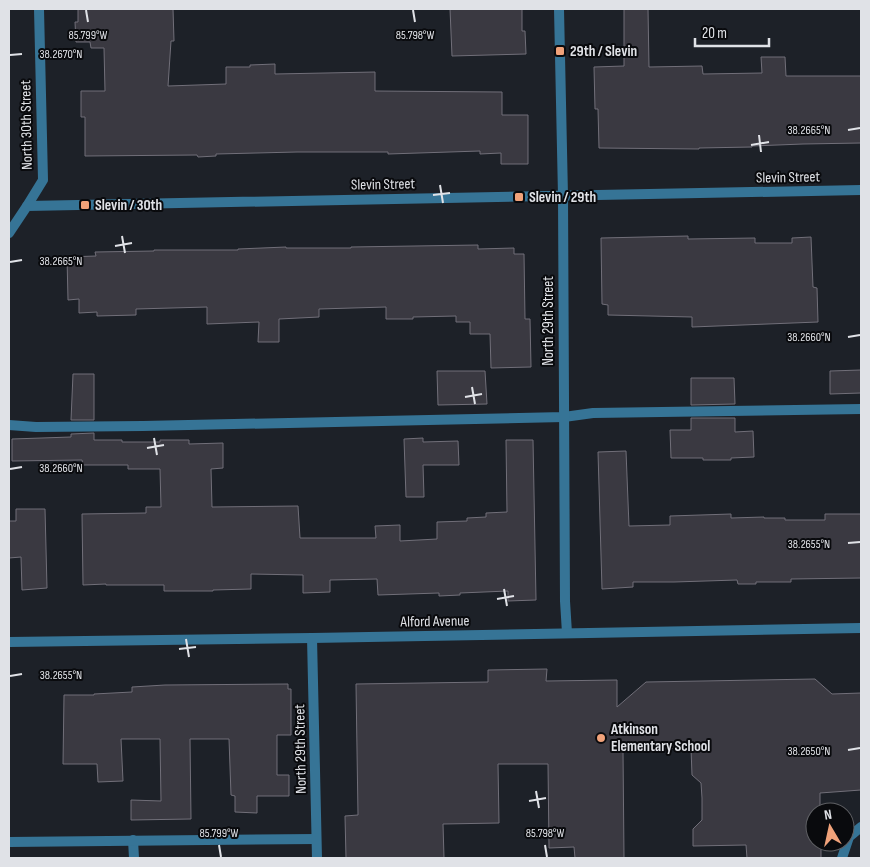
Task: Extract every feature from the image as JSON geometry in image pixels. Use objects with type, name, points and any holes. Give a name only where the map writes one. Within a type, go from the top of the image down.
[{"type":"street","name":"North 30th Street","points":[[27,206],[43,180],[39,9]]},
{"type":"street","name":"North 29th Street","points":[[559,9],[565,601],[567,633]]},
{"type":"street","name":"Slevin Street","points":[[27,206],[861,190]]},
{"type":"street","points":[[9,233],[27,206]]},
{"type":"street","points":[[9,425],[36,427],[152,426],[564,417],[593,413],[861,409]]},
{"type":"street","name":"Alford Avenue","points":[[9,642],[861,628]]},
{"type":"street","name":"North 29th Street","points":[[312,638],[317,858]]},
{"type":"street","points":[[842,858],[849,837],[861,828]]},
{"type":"street","points":[[9,842],[316,839]]},
{"type":"street","points":[[133,840],[134,858]]},
{"type":"building","points":[[78,9],[173,9],[174,41],[171,41],[168,86],[226,84],[226,67],[275,64],[275,74],[375,72],[375,91],[502,92],[502,115],[528,115],[528,164],[501,164],[501,153],[480,154],[480,151],[388,154],[388,152],[297,152],[216,154],[216,156],[198,157],[197,155],[85,156],[85,117],[81,117],[81,91],[105,91],[104,48],[91,48],[90,42],[76,42],[75,22],[78,22]]},
{"type":"building","points":[[450,9],[522,9],[522,31],[525,31],[526,54],[452,56]]},
{"type":"building","points":[[624,9],[648,9],[649,67],[702,66],[703,74],[762,73],[761,57],[785,57],[786,76],[861,76],[861,143],[699,149],[599,148],[598,109],[595,109],[594,67],[624,66]]},
{"type":"building","points":[[688,236],[688,239],[755,238],[755,243],[792,243],[792,238],[811,237],[813,287],[817,288],[818,322],[692,327],[692,317],[608,315],[608,305],[602,304],[601,238]]},
{"type":"building","points":[[478,245],[478,249],[514,248],[514,254],[524,254],[525,319],[530,319],[531,367],[491,368],[490,334],[470,334],[470,322],[456,322],[456,316],[386,319],[386,307],[319,309],[319,317],[279,319],[279,342],[258,342],[259,322],[207,324],[207,307],[136,309],[136,315],[97,316],[97,312],[79,313],[79,299],[68,300],[67,257],[96,256],[95,252],[238,250],[286,247],[351,248]]},
{"type":"building","points":[[861,370],[861,393],[830,394],[830,371]]},
{"type":"building","points":[[437,371],[485,371],[487,404],[438,405]]},
{"type":"building","points":[[73,374],[94,374],[94,420],[71,420]]},
{"type":"building","points":[[691,378],[734,378],[735,404],[691,405]]},
{"type":"building","points":[[691,418],[735,418],[735,432],[753,431],[754,457],[731,458],[731,460],[671,458],[670,430],[691,430]]},
{"type":"building","points":[[94,433],[94,440],[160,442],[160,440],[189,440],[189,444],[223,443],[223,468],[211,469],[212,507],[298,506],[300,538],[376,538],[375,526],[400,525],[400,541],[437,539],[437,522],[467,521],[467,518],[486,517],[486,513],[507,512],[506,440],[533,440],[536,600],[508,601],[508,591],[439,596],[439,593],[378,595],[377,579],[330,580],[330,592],[303,593],[303,575],[251,574],[251,589],[213,591],[164,591],[164,585],[83,585],[82,514],[146,513],[146,507],[161,507],[160,469],[128,469],[128,465],[83,465],[82,460],[12,461],[12,439],[71,437],[71,434]]},
{"type":"building","points":[[423,438],[423,442],[458,441],[459,465],[423,465],[424,497],[406,497],[404,439]]},
{"type":"building","points":[[626,451],[629,526],[670,525],[670,516],[731,514],[731,518],[764,517],[785,518],[785,520],[825,520],[825,514],[861,514],[861,578],[791,579],[791,582],[756,582],[756,584],[738,584],[737,580],[633,582],[633,587],[602,589],[598,452]]},
{"type":"building","points":[[16,509],[45,509],[47,588],[22,590],[21,557],[9,558],[9,521],[16,521]]},
{"type":"building","name":"Atkinson Elementary School","points":[[547,669],[546,681],[617,680],[617,707],[646,682],[815,679],[832,694],[861,693],[861,790],[820,793],[820,802],[805,802],[805,852],[821,852],[821,858],[747,858],[746,845],[693,846],[693,829],[702,820],[702,798],[701,783],[692,775],[691,748],[623,750],[624,858],[575,858],[574,847],[549,848],[548,764],[498,764],[499,823],[443,824],[444,858],[346,858],[345,816],[358,815],[356,684],[488,682],[488,670]]},
{"type":"building","points":[[288,684],[288,689],[291,689],[291,735],[277,735],[277,775],[289,775],[289,796],[257,796],[257,813],[235,812],[235,796],[231,795],[229,739],[190,739],[191,819],[131,820],[131,800],[161,801],[160,739],[121,739],[123,781],[98,782],[97,764],[63,764],[64,695],[132,692],[132,687],[165,685]]},
{"type":"place","name":"29th / Slevin","points":[[560,51]]},
{"type":"place","name":"Slevin / 29th","points":[[519,197]]},
{"type":"place","name":"Slevin / 30th","points":[[85,205]]},
{"type":"place","name":"Atkinson Elementary School","points":[[601,738]]}]
